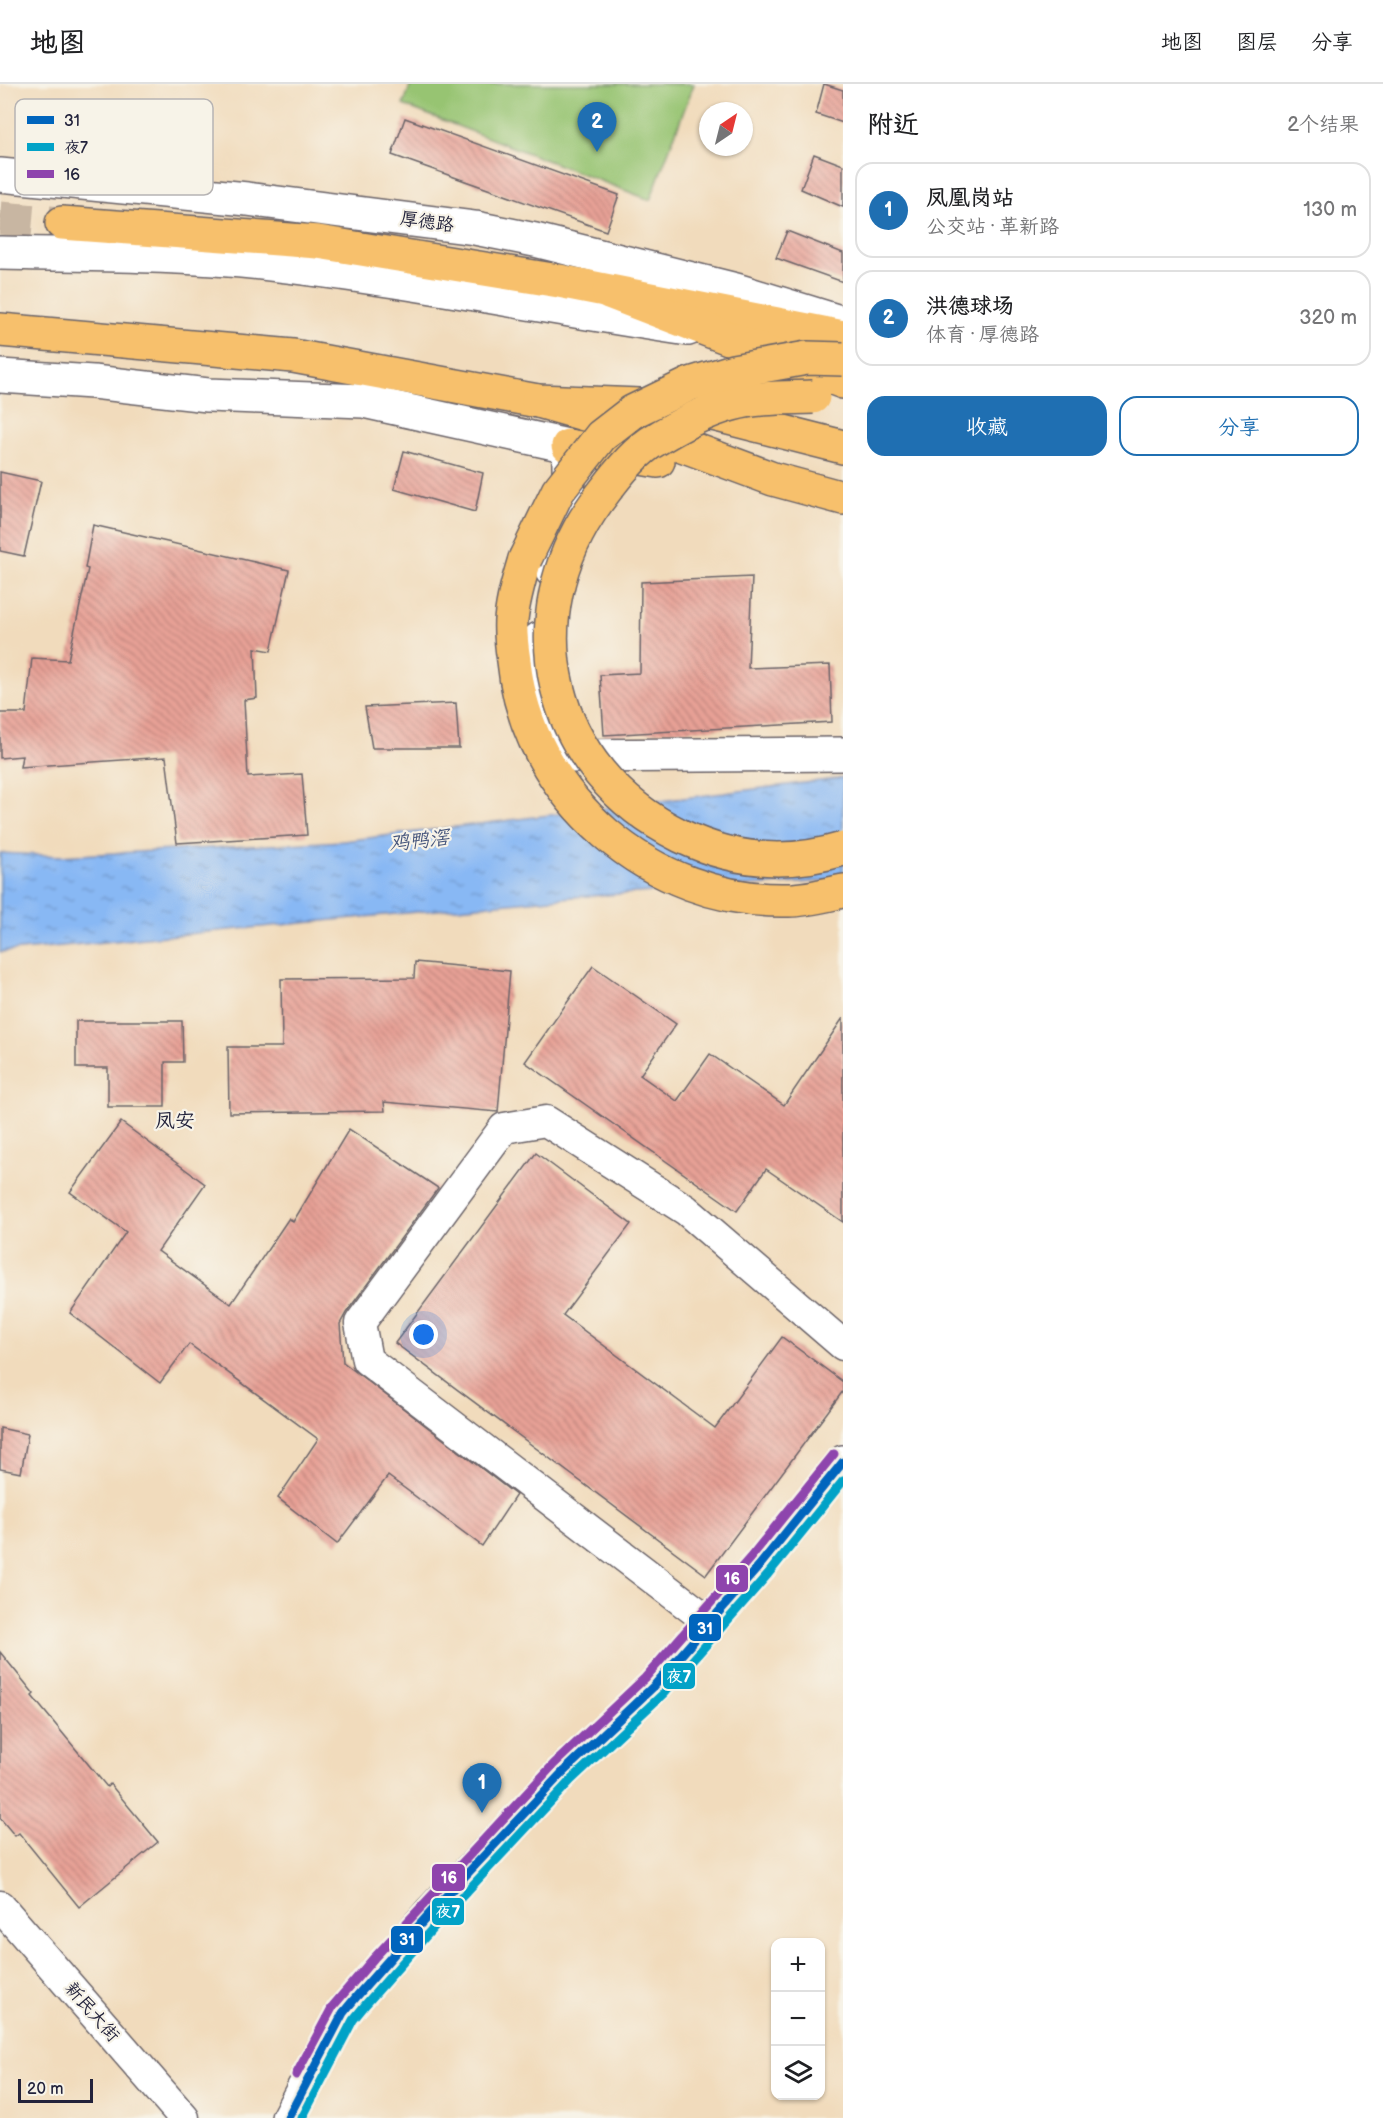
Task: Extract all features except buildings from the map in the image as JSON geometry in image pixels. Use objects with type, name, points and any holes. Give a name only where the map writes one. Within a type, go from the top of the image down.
[{"type":"main road","points":[[62,223],[318,242],[497,270],[843,337]]},
{"type":"main road","points":[[609,292],[843,382]]},
{"type":"main road","points":[[0,330],[293,356],[538,400],[647,432],[773,479],[843,498]]},
{"type":"main road","points":[[843,359],[807,358],[733,371],[690,384],[632,412],[601,436],[558,491],[525,559],[515,592],[511,623],[516,685],[535,743],[555,778],[587,817],[638,858],[695,885],[758,899],[790,900],[843,891]]},
{"type":"main road","points":[[733,371],[843,375]]},
{"type":"main road","points":[[843,404],[813,398],[731,404],[685,423],[648,444],[615,478],[586,516],[558,577],[549,631],[556,687],[580,744],[618,793],[642,813],[688,839],[727,854],[791,860],[843,849]]},
{"type":"main road","points":[[538,400],[640,405],[717,415],[843,447]]},
{"type":"main road","points":[[568,446],[773,479]]},
{"type":"street","name":"厚德路","points":[[0,175],[15,176]]},
{"type":"street","name":"厚德路","points":[[206,195],[475,228],[535,240],[736,290],[843,323]]},
{"type":"street","points":[[0,253],[172,257],[260,263],[341,273],[719,334]]},
{"type":"street","points":[[0,376],[93,382],[208,394],[363,401],[568,446],[570,463],[565,516],[556,558],[541,602],[537,660],[542,700],[564,756],[843,754]]},
{"type":"street","points":[[711,1623],[367,1360],[360,1323],[504,1128],[546,1121],[686,1210],[843,1345]]},
{"type":"street","points":[[288,2118],[350,2004],[432,1911],[563,1772],[654,1686],[711,1623],[843,1462]]},
{"type":"street","name":"新民大街","points":[[4,1921],[184,2118]]},
{"type":"green space","points":[[411,84],[694,84],[650,200],[403,105]]},
{"type":"water","name":"鸡鸭滘","points":[[843,778],[843,880],[572,897],[0,952],[0,853],[60,856],[344,841]]},
{"type":"tunnel","points":[[0,218],[62,223]]},
{"type":"transit line","name":"16","points":[[296,2075],[333,2006],[374,1958],[554,1764],[645,1678],[750,1558],[834,1454]]},
{"type":"transit line","name":"31","points":[[288,2118],[343,2013],[357,1996],[432,1911],[563,1772],[654,1686],[759,1566],[843,1462]]},
{"type":"transit line","name":"夜7","points":[[302,2118],[353,2020],[366,2004],[441,1919],[571,1780],[663,1694],[768,1574],[843,1481]]},
{"type":"place","name":"洪德球场","points":[[597,152]]},
{"type":"place","name":"凤凰岗站","points":[[482,1813]]},
{"type":"district","name":"凤安","points":[[175,1121]]}]
